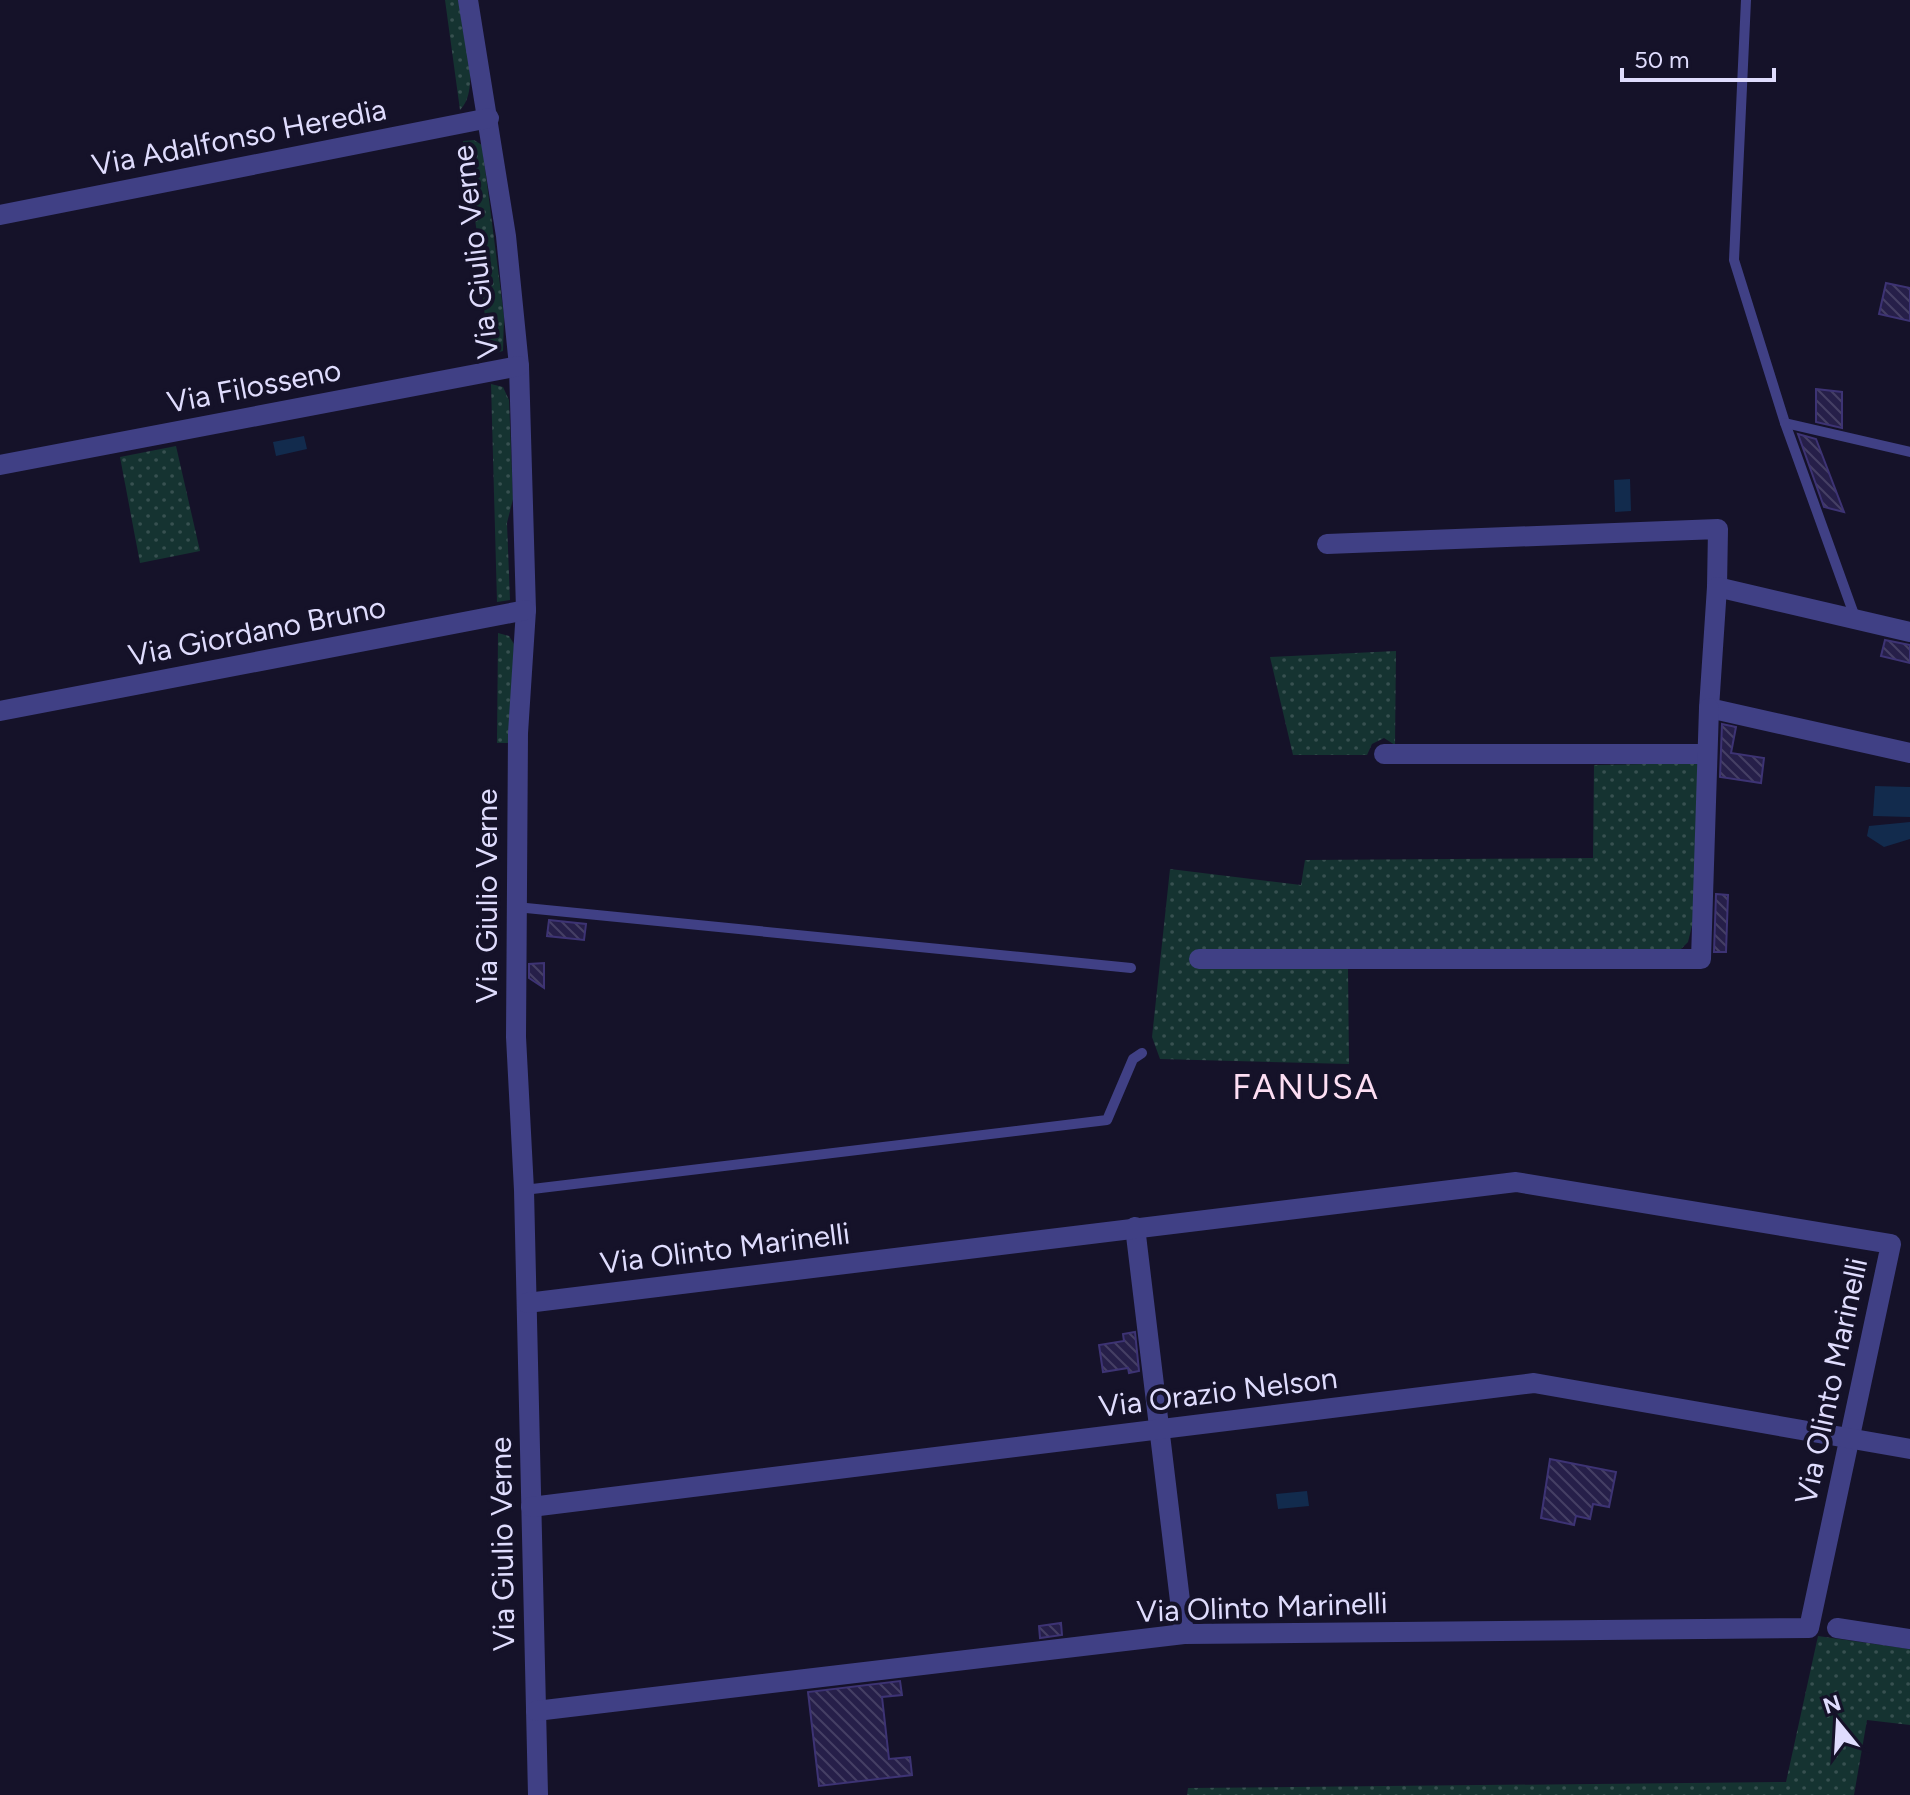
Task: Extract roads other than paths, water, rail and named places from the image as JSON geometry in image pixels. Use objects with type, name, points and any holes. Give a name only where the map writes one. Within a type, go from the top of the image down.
[{"type":"street","name":"Via Giulio Verne","points":[[468,0],[506,236],[519,366],[526,610],[514,907],[538,1795]]},
{"type":"street","name":"Via Adalfonso Heredia","points":[[0,215],[489,118]]},
{"type":"street","name":"Via Filosseno","points":[[0,465],[519,366]]},
{"type":"street","points":[[1199,959],[1701,959],[1706,754],[1718,529],[1327,544]]},
{"type":"street","points":[[1717,587],[1910,632]]},
{"type":"street","name":"Via Giordano Bruno","points":[[0,711],[526,610]]},
{"type":"street","points":[[1709,708],[1910,753]]},
{"type":"street","points":[[1384,754],[1706,754]]},
{"type":"street","name":"Via Olinto Marinelli","points":[[527,1303],[1516,1182],[1891,1244],[1809,1628],[1184,1634],[536,1711]]},
{"type":"street","points":[[1135,1227],[1184,1634]]},
{"type":"street","name":"Via Orazio Nelson","points":[[531,1507],[1534,1383],[1910,1449]]},
{"type":"street","points":[[1837,1628],[1910,1639]]},
{"type":"lane","points":[[1746,0],[1734,260],[1785,423],[1856,620]]},
{"type":"lane","points":[[1785,423],[1910,452]]},
{"type":"lane","points":[[514,907],[1131,968]]},
{"type":"lane","points":[[524,1190],[1107,1120],[1133,1059],[1142,1053]]},
{"type":"water","points":[[304,436],[307,449],[276,456],[273,442]]},
{"type":"water","points":[[1630,479],[1631,511],[1615,512],[1614,480]]},
{"type":"water","points":[[1875,786],[1910,787],[1910,817],[1873,816]]},
{"type":"water","points":[[1910,822],[1910,839],[1884,847],[1867,836],[1869,826]]},
{"type":"water","points":[[1307,1491],[1309,1506],[1278,1509],[1276,1494]]},
{"type":"district","name":"FANUSA","points":[[1306,1087]]}]
